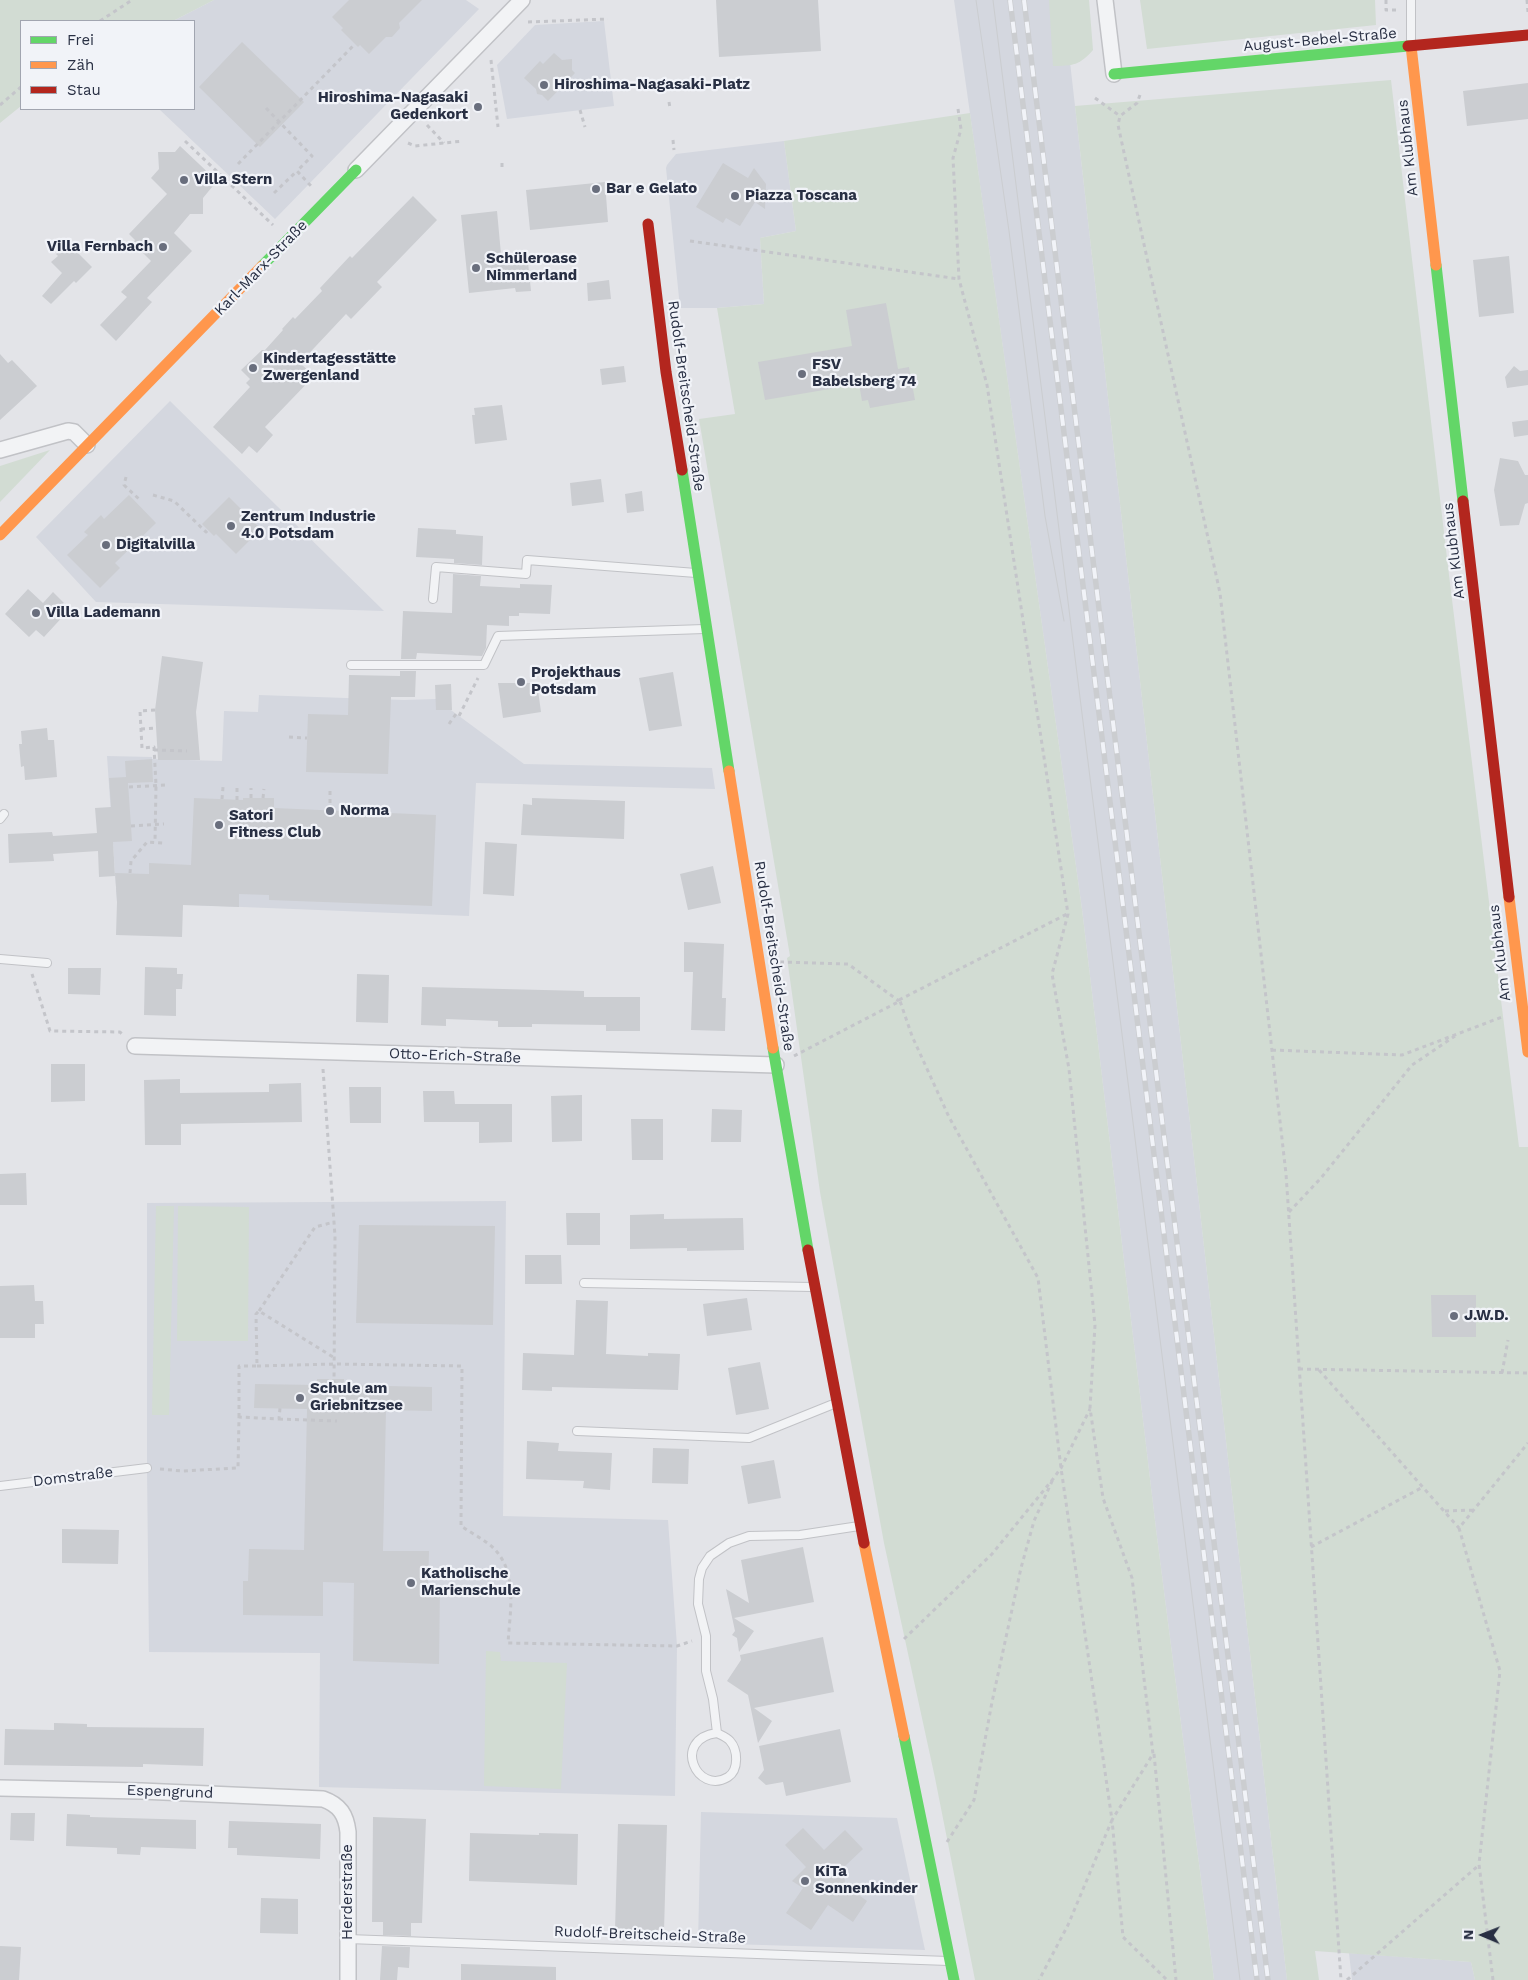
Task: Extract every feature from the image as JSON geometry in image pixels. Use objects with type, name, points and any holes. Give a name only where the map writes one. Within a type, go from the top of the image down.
[{"type":"street","name":"Karl-Marx-Straße","points":[[0,535],[522,0]]},
{"type":"street","points":[[1105,0],[1114,74]]},
{"type":"street","name":"August-Bebel-Straße","points":[[1114,74],[1528,36]]},
{"type":"street","name":"Am Klubhaus","points":[[1411,46],[1528,1052]]},
{"type":"street","name":"Rudolf-Breitscheid-Straße","points":[[648,224],[664,357],[776,1065],[815,1287],[861,1526],[954,1980]]},
{"type":"street","points":[[0,450],[68,431],[74,432],[87,445]]},
{"type":"street","name":"Otto-Erich-Straße","points":[[135,1046],[776,1065]]},
{"type":"street","name":"Espengrund","points":[[0,1788],[141,1791],[307,1798],[323,1799],[338,1807]]},
{"type":"street","name":"Herderstraße","points":[[338,1807],[346,1818],[348,1832],[348,1980]]},
{"type":"lane","points":[[1411,0],[1411,46]]},
{"type":"lane","points":[[433,599],[436,567],[526,574],[527,560],[698,573]]},
{"type":"lane","points":[[351,664],[484,666],[498,636],[706,629]]},
{"type":"lane","points":[[0,959],[47,963]]},
{"type":"lane","points":[[584,1283],[815,1287]]},
{"type":"lane","points":[[577,1431],[749,1438],[837,1402]]},
{"type":"lane","name":"Domstraße","points":[[0,1486],[147,1468]]},
{"type":"lane","points":[[717,1733],[713,1699],[706,1671],[706,1636],[698,1604],[699,1579],[702,1568],[710,1556],[729,1543],[749,1536],[800,1535],[861,1526]]},
{"type":"lane","points":[[717,1733],[730,1741],[736,1755],[735,1767],[728,1776],[718,1780],[707,1779],[699,1774],[693,1766],[692,1752],[697,1741],[707,1734],[717,1733]]},
{"type":"lane","name":"Rudolf-Breitscheid-Straße","points":[[348,1939],[950,1961]]},
{"type":"path","points":[[102,20],[132,0]]},
{"type":"path","points":[[1386,0],[1386,10],[1411,10]]},
{"type":"path","points":[[1527,0],[1528,12]]},
{"type":"path","points":[[528,22],[608,19]]},
{"type":"path","points":[[238,164],[353,46]]},
{"type":"path","points":[[491,60],[498,128]]},
{"type":"path","points":[[0,105],[20,88]]},
{"type":"path","points":[[1140,95],[1138,103],[1120,116],[1118,125],[1220,593],[1272,1050],[1289,1213],[1341,1980]]},
{"type":"path","points":[[1095,98],[1120,116]]},
{"type":"path","points":[[669,102],[670,108]]},
{"type":"path","points":[[266,108],[312,156],[274,193]]},
{"type":"path","points":[[958,109],[961,129],[953,158],[959,279],[986,385],[1068,914],[1052,974],[1069,1069],[1095,1325],[1090,1408],[1102,1498],[1132,1578],[1154,1754],[1176,1980]]},
{"type":"path","points":[[580,110],[586,127]]},
{"type":"path","points":[[426,125],[444,143]]},
{"type":"path","points":[[673,140],[674,150]]},
{"type":"path","points":[[408,143],[414,146],[463,141]]},
{"type":"path","points":[[185,142],[271,223]]},
{"type":"path","points":[[502,163],[502,168]]},
{"type":"path","points":[[297,171],[309,184]]},
{"type":"path","points":[[690,241],[959,279]]},
{"type":"path","points":[[126,477],[124,485],[140,500]]},
{"type":"path","points":[[153,495],[174,501],[206,532],[208,530]]},
{"type":"path","points":[[449,724],[456,714],[459,716],[484,666]]},
{"type":"path","points":[[155,710],[140,711],[142,748],[154,747],[154,750],[187,751]]},
{"type":"path","points":[[140,729],[156,728]]},
{"type":"path","points":[[289,737],[307,738]]},
{"type":"path","points":[[154,750],[156,785],[155,842]]},
{"type":"path","points":[[129,787],[166,785]]},
{"type":"path","points":[[222,799],[223,787]]},
{"type":"path","points":[[236,800],[237,788]]},
{"type":"path","points":[[251,788],[251,798]]},
{"type":"path","points":[[264,789],[264,798]]},
{"type":"path","points":[[330,791],[330,810]]},
{"type":"path","points":[[131,826],[164,824]]},
{"type":"path","points":[[130,873],[131,862],[146,842],[164,843]]},
{"type":"path","points":[[776,1065],[1068,914]]},
{"type":"path","points":[[29,961],[50,1031],[120,1032],[135,1046]]},
{"type":"path","points":[[759,961],[848,964],[899,1001],[912,1036],[949,1117],[1038,1278],[1061,1468],[1112,1820],[1123,1937],[1167,1980]]},
{"type":"path","points":[[1272,1050],[1402,1055],[1522,1010]]},
{"type":"path","points":[[1289,1213],[1321,1178],[1412,1065],[1461,1032]]},
{"type":"path","points":[[321,1052],[334,1222],[334,1385]]},
{"type":"path","points":[[256,1366],[256,1314],[315,1227],[334,1222]]},
{"type":"path","points":[[259,1311],[334,1357]]},
{"type":"path","points":[[1502,1373],[1508,1340]]},
{"type":"path","points":[[147,1468],[182,1471],[238,1468],[239,1366],[334,1364],[462,1366],[460,1526],[490,1545],[504,1560],[511,1585],[508,1643],[677,1646],[706,1636]]},
{"type":"path","points":[[1299,1369],[1528,1373]]},
{"type":"path","points":[[1319,1370],[1459,1528],[1500,1671],[1480,1864],[1493,1980]]},
{"type":"path","points":[[278,1419],[280,1408]]},
{"type":"path","points":[[888,1655],[992,1554],[1061,1468],[1090,1408]]},
{"type":"path","points":[[239,1417],[337,1421]]},
{"type":"path","points":[[1459,1528],[1528,1443]]},
{"type":"path","points":[[932,1866],[974,1800],[992,1702],[1021,1568],[1034,1521],[1053,1479]]},
{"type":"path","points":[[1311,1547],[1423,1487]]},
{"type":"path","points":[[1444,1511],[1473,1510]]},
{"type":"path","points":[[1039,1980],[1068,1925],[1112,1820],[1154,1754]]},
{"type":"path","points":[[1348,1980],[1480,1864]]},
{"type":"shaded area","points":[[0,0],[214,0],[175,20],[20,20],[20,107],[0,123]]},
{"type":"shaded area","points":[[214,0],[466,0],[479,9],[275,219],[160,110],[195,110],[195,20],[175,20]]},
{"type":"shaded area","points":[[954,0],[1063,0],[1287,1980],[1214,1980],[1156,1529],[1082,909]]},
{"type":"shaded area","points":[[1049,0],[1089,0],[1093,50],[1076,64],[1053,66]]},
{"type":"shaded area","points":[[1140,0],[1375,0],[1376,25],[1147,49]]},
{"type":"shaded area","name":"Hiroshima-Nagasaki-Platz","points":[[604,21],[614,106],[507,119],[497,65],[535,25]]},
{"type":"shaded area","points":[[1391,80],[1519,1147],[1528,1147],[1528,1980],[1475,1980],[1471,1962],[1315,1951],[1319,1980],[1287,1980],[1075,106]]},
{"type":"shaded area","points":[[970,113],[1082,909],[1156,1529],[1214,1980],[975,1980],[935,1778],[884,1543],[820,1192],[787,958],[790,956],[699,419],[735,414],[717,308],[764,304],[760,238],[796,231],[784,141]]},
{"type":"shaded area","points":[[784,141],[796,231],[760,238],[764,304],[717,308],[680,308],[667,165],[676,154]]},
{"type":"shaded area","points":[[170,401],[384,611],[96,602],[36,537]]},
{"type":"shaded area","points":[[50,450],[0,502],[0,466]]},
{"type":"shaded area","points":[[259,695],[404,700],[436,699],[524,764],[712,768],[715,789],[476,783],[469,916],[117,902],[107,756],[222,761],[224,711],[258,712]]},
{"type":"shaded area","name":"Katholische Marienschule","points":[[506,1201],[503,1516],[668,1520],[677,1646],[675,1796],[319,1787],[320,1653],[149,1652],[147,1203]]},
{"type":"shaded area","points":[[156,1206],[174,1206],[169,1415],[152,1415]]},
{"type":"shaded area","points":[[178,1206],[249,1207],[248,1341],[177,1341]]},
{"type":"shaded area","points":[[486,1651],[500,1652],[501,1661],[567,1663],[561,1789],[484,1786]]},
{"type":"shaded area","name":"KiTa Sonnenkinder","points":[[701,1812],[897,1818],[925,1950],[698,1943]]},
{"type":"shaded area","points":[[1349,1953],[1471,1962],[1475,1980],[1352,1980]]},
{"type":"building","points":[[349,0],[422,0],[399,23],[400,28],[392,37],[386,37],[369,54],[360,45],[358,47],[341,30],[343,28],[332,17]]},
{"type":"building","points":[[716,0],[818,0],[821,51],[719,57]]},
{"type":"building","points":[[242,42],[304,102],[260,147],[199,87]]},
{"type":"building","points":[[554,53],[562,60],[572,59],[572,70],[575,73],[548,101],[542,95],[537,94],[536,89],[524,78],[540,61],[543,64]]},
{"type":"building","points":[[1528,83],[1528,119],[1467,126],[1463,91]]},
{"type":"building","points":[[180,146],[217,181],[203,198],[203,214],[190,214],[174,233],[192,251],[147,298],[152,302],[116,341],[100,325],[127,297],[121,292],[151,261],[133,243],[135,240],[129,234],[167,194],[151,178],[159,169],[158,152],[175,152]]},
{"type":"building","name":"Piazza Toscana","points":[[723,163],[748,178],[754,168],[766,184],[765,209],[755,202],[740,226],[726,218],[723,223],[696,207]]},
{"type":"building","points":[[605,182],[608,222],[530,230],[526,190]]},
{"type":"building","points":[[413,196],[437,220],[377,282],[382,287],[351,319],[346,314],[300,363],[314,376],[265,427],[273,435],[257,453],[249,446],[242,454],[213,427],[250,387],[246,383],[250,379],[241,370],[262,350],[265,350],[293,317],[295,319],[322,291],[320,288],[350,256],[352,258]]},
{"type":"building","points":[[497,211],[502,265],[528,262],[531,291],[516,292],[515,288],[469,293],[461,215]]},
{"type":"building","points":[[69,244],[92,267],[76,283],[74,281],[51,304],[42,296],[62,273],[51,262],[58,256],[56,254]]},
{"type":"building","points":[[1509,256],[1514,313],[1479,317],[1473,260]]},
{"type":"building","points":[[609,280],[611,299],[588,301],[587,283]]},
{"type":"building","points":[[886,303],[898,369],[909,367],[915,400],[870,408],[868,400],[862,401],[859,384],[765,400],[758,362],[852,346],[846,310]]},
{"type":"building","points":[[0,354],[8,363],[12,360],[37,386],[0,420]]},
{"type":"building","points":[[624,366],[626,382],[602,385],[600,369]]},
{"type":"building","points":[[1514,366],[1520,371],[1528,370],[1528,385],[1507,388],[1505,377]]},
{"type":"building","points":[[502,405],[507,440],[475,444],[472,415],[475,415],[474,408]]},
{"type":"building","points":[[1528,420],[1528,435],[1514,437],[1512,422]]},
{"type":"building","points":[[1500,458],[1518,461],[1525,475],[1528,475],[1528,503],[1525,504],[1519,525],[1500,526],[1494,490]]},
{"type":"building","points":[[601,479],[604,502],[572,506],[570,483]]},
{"type":"building","points":[[642,491],[644,511],[627,513],[625,494]]},
{"type":"building","name":"Digitalvilla","points":[[129,495],[156,523],[115,563],[120,568],[100,588],[67,555],[88,535],[84,532],[101,515],[104,519]]},
{"type":"building","name":"Zentrum Industrie 4.0 Potsdam","points":[[229,497],[261,529],[236,554],[216,534],[214,536],[202,524]]},
{"type":"building","points":[[418,528],[456,530],[456,534],[483,536],[482,565],[454,563],[454,559],[416,557]]},
{"type":"building","points":[[453,574],[481,576],[480,586],[520,588],[520,584],[552,585],[550,614],[519,613],[519,616],[509,616],[509,626],[487,625],[486,648],[482,656],[417,653],[416,659],[401,659],[403,611],[452,613]]},
{"type":"building","name":"Villa Lademann","points":[[28,589],[43,603],[53,592],[64,603],[60,606],[67,612],[44,637],[36,630],[29,637],[5,614]]},
{"type":"building","points":[[162,656],[203,662],[196,712],[200,760],[158,760],[155,710]]},
{"type":"building","points":[[400,671],[416,671],[415,697],[391,697],[388,774],[306,772],[308,714],[348,715],[349,675],[400,676]]},
{"type":"building","points":[[673,672],[682,726],[649,731],[639,678]]},
{"type":"building","points":[[498,683],[537,683],[541,712],[503,718]]},
{"type":"building","points":[[451,684],[452,710],[436,710],[435,685]]},
{"type":"building","points":[[47,728],[48,740],[54,740],[57,777],[25,780],[24,766],[21,767],[19,744],[22,744],[21,731]]},
{"type":"building","points":[[152,759],[153,782],[128,783],[132,841],[113,842],[115,876],[99,877],[98,851],[53,854],[54,861],[9,863],[8,834],[52,832],[53,836],[97,833],[95,808],[111,807],[109,778],[126,777],[125,761]]},
{"type":"building","points":[[194,798],[243,800],[243,798],[274,798],[274,808],[436,815],[432,906],[269,900],[269,895],[239,894],[239,907],[183,905],[182,937],[116,935],[117,902],[115,873],[149,874],[149,863],[191,865]]},
{"type":"building","points":[[532,798],[625,801],[624,839],[521,835],[523,804],[532,805]]},
{"type":"building","points":[[485,842],[517,844],[514,896],[483,894]]},
{"type":"building","points":[[713,866],[721,903],[688,910],[680,874]]},
{"type":"building","points":[[684,942],[724,944],[722,998],[726,998],[725,1031],[691,1030],[693,972],[684,972]]},
{"type":"building","points":[[145,967],[177,968],[177,974],[183,974],[182,989],[176,989],[176,1016],[144,1015]]},
{"type":"building","points":[[68,968],[101,968],[100,995],[68,994]]},
{"type":"building","points":[[357,974],[389,975],[388,1023],[356,1022]]},
{"type":"building","points":[[422,987],[584,991],[584,997],[640,997],[640,1031],[606,1031],[606,1025],[532,1024],[532,1027],[498,1027],[498,1021],[446,1019],[446,1026],[421,1025]]},
{"type":"building","points":[[51,1064],[85,1064],[85,1101],[51,1102]]},
{"type":"building","points":[[180,1079],[180,1093],[269,1092],[269,1084],[301,1083],[302,1122],[181,1124],[181,1145],[145,1145],[144,1080]]},
{"type":"building","points":[[349,1087],[381,1087],[381,1123],[350,1123]]},
{"type":"building","points":[[423,1091],[454,1091],[455,1104],[512,1104],[512,1142],[479,1143],[479,1122],[424,1122]]},
{"type":"building","points":[[582,1095],[582,1141],[552,1142],[551,1096]]},
{"type":"building","points":[[712,1109],[742,1110],[741,1142],[711,1142]]},
{"type":"building","points":[[631,1119],[663,1119],[663,1160],[632,1160]]},
{"type":"building","points":[[26,1173],[27,1205],[0,1205],[0,1174]]},
{"type":"building","points":[[566,1213],[600,1213],[600,1245],[567,1245]]},
{"type":"building","points":[[664,1214],[664,1219],[743,1218],[744,1250],[630,1249],[630,1215]]},
{"type":"building","points":[[359,1225],[495,1226],[493,1325],[356,1323]]},
{"type":"building","points":[[525,1255],[561,1255],[562,1284],[525,1284]]},
{"type":"building","points":[[34,1285],[35,1301],[43,1301],[44,1324],[35,1324],[35,1338],[0,1338],[0,1286]]},
{"type":"building","name":"J.W.D.","points":[[1431,1295],[1476,1295],[1476,1337],[1432,1337]]},
{"type":"building","points":[[747,1298],[752,1330],[707,1336],[703,1304]]},
{"type":"building","points":[[576,1300],[608,1301],[606,1354],[648,1356],[648,1353],[680,1354],[678,1390],[552,1387],[552,1391],[522,1390],[523,1353],[574,1355]]},
{"type":"building","points":[[760,1362],[769,1409],[736,1415],[728,1368]]},
{"type":"building","points":[[317,1379],[344,1379],[344,1385],[432,1387],[432,1411],[386,1410],[383,1551],[429,1551],[428,1586],[440,1586],[439,1664],[353,1661],[354,1583],[323,1582],[323,1616],[243,1615],[243,1581],[248,1581],[249,1549],[304,1550],[307,1409],[254,1408],[255,1384],[317,1385]]},
{"type":"building","points":[[527,1441],[559,1443],[558,1451],[612,1453],[610,1490],[583,1488],[584,1481],[526,1479]]},
{"type":"building","points":[[653,1448],[689,1449],[688,1484],[652,1483]]},
{"type":"building","points":[[774,1460],[781,1498],[748,1504],[741,1466]]},
{"type":"building","points":[[62,1529],[119,1530],[118,1564],[62,1563]]},
{"type":"building","points":[[803,1547],[814,1602],[734,1618],[754,1631],[739,1652],[737,1638],[732,1635],[735,1631],[726,1589],[749,1603],[741,1560]]},
{"type":"building","points":[[823,1637],[834,1692],[754,1708],[772,1721],[758,1743],[748,1695],[727,1681],[741,1660],[740,1655]]},
{"type":"building","points":[[54,1723],[87,1724],[87,1727],[204,1728],[203,1766],[143,1764],[143,1767],[4,1765],[5,1729],[54,1730]]},
{"type":"building","points":[[840,1729],[851,1782],[786,1796],[783,1782],[766,1785],[758,1778],[764,1770],[759,1746]]},
{"type":"building","points":[[11,1813],[35,1813],[34,1841],[10,1840]]},
{"type":"building","points":[[67,1814],[90,1815],[90,1817],[196,1820],[196,1849],[141,1847],[140,1855],[117,1854],[117,1848],[66,1846]]},
{"type":"building","points":[[373,1817],[426,1819],[422,1923],[411,1923],[411,1936],[383,1935],[383,1922],[372,1922]]},
{"type":"building","points":[[229,1821],[321,1824],[320,1859],[237,1855],[237,1848],[228,1848]]},
{"type":"building","points":[[618,1824],[667,1825],[664,1931],[615,1930]]},
{"type":"building","points":[[803,1828],[824,1850],[845,1830],[863,1849],[844,1867],[845,1885],[867,1901],[853,1922],[828,1905],[811,1930],[786,1913],[803,1888],[792,1881],[806,1867],[785,1845]]},
{"type":"building","points":[[470,1833],[578,1834],[577,1885],[469,1881]]},
{"type":"building","points":[[261,1898],[298,1899],[298,1934],[260,1933]]},
{"type":"building","points":[[0,1946],[21,1947],[19,1980],[0,1980]]},
{"type":"building","points":[[382,1946],[410,1947],[409,1968],[398,1967],[397,1980],[380,1980]]},
{"type":"building","points":[[461,1964],[556,1967],[556,1980],[461,1980]]},
{"type":"tram line","points":[[976,0],[1009,231],[1045,516],[1064,621]]},
{"type":"tram line","points":[[993,0],[1240,1980]]},
{"type":"railway","points":[[1010,0],[1257,1980]]},
{"type":"railway","points":[[1024,0],[1268,1980]]},
{"type":"traffic: fast","points":[[1114,74],[1408,46]]},
{"type":"traffic: fast","points":[[262,266],[356,170]]},
{"type":"traffic: fast","points":[[1436,265],[1463,501]]},
{"type":"traffic: fast","points":[[682,470],[729,771]]},
{"type":"traffic: fast","points":[[773,1048],[808,1250]]},
{"type":"traffic: fast","points":[[904,1736],[954,1980]]},
{"type":"traffic: slow","points":[[1411,46],[1436,265]]},
{"type":"traffic: slow","points":[[0,535],[262,266]]},
{"type":"traffic: slow","points":[[729,771],[773,1048]]},
{"type":"traffic: slow","points":[[1509,897],[1528,1052]]},
{"type":"traffic: slow","points":[[864,1543],[904,1736]]},
{"type":"traffic: jam","points":[[1408,46],[1528,35]]},
{"type":"traffic: jam","points":[[648,224],[666,372],[682,470]]},
{"type":"traffic: jam","points":[[1463,501],[1509,897]]},
{"type":"traffic: jam","points":[[808,1250],[864,1543]]},
{"type":"place","name":"Hiroshima-Nagasaki-Platz","points":[[544,85]]},
{"type":"place","name":"Hiroshima-Nagasaki Gedenkort","points":[[478,107]]},
{"type":"place","name":"Villa Stern","points":[[184,180]]},
{"type":"place","name":"Bar e Gelato","points":[[596,189]]},
{"type":"place","name":"Piazza Toscana","points":[[735,196]]},
{"type":"place","name":"Villa Fernbach","points":[[163,247]]},
{"type":"place","name":"Schüleroase Nimmerland","points":[[476,268]]},
{"type":"place","name":"Kindertagesstätte Zwergenland","points":[[253,368]]},
{"type":"place","name":"FSV Babelsberg 74","points":[[802,374]]},
{"type":"place","name":"Zentrum Industrie 4.0 Potsdam","points":[[231,526]]},
{"type":"place","name":"Digitalvilla","points":[[106,545]]},
{"type":"place","name":"Villa Lademann","points":[[36,613]]},
{"type":"place","name":"Projekthaus Potsdam","points":[[521,682]]},
{"type":"place","name":"Norma","points":[[330,811]]},
{"type":"place","name":"Satori Fitness Club","points":[[219,825]]},
{"type":"place","name":"J.W.D.","points":[[1454,1316]]},
{"type":"place","name":"Schule am Griebnitzsee","points":[[300,1398]]},
{"type":"place","name":"Katholische Marienschule","points":[[411,1583]]},
{"type":"place","name":"KiTa Sonnenkinder","points":[[805,1881]]}]
